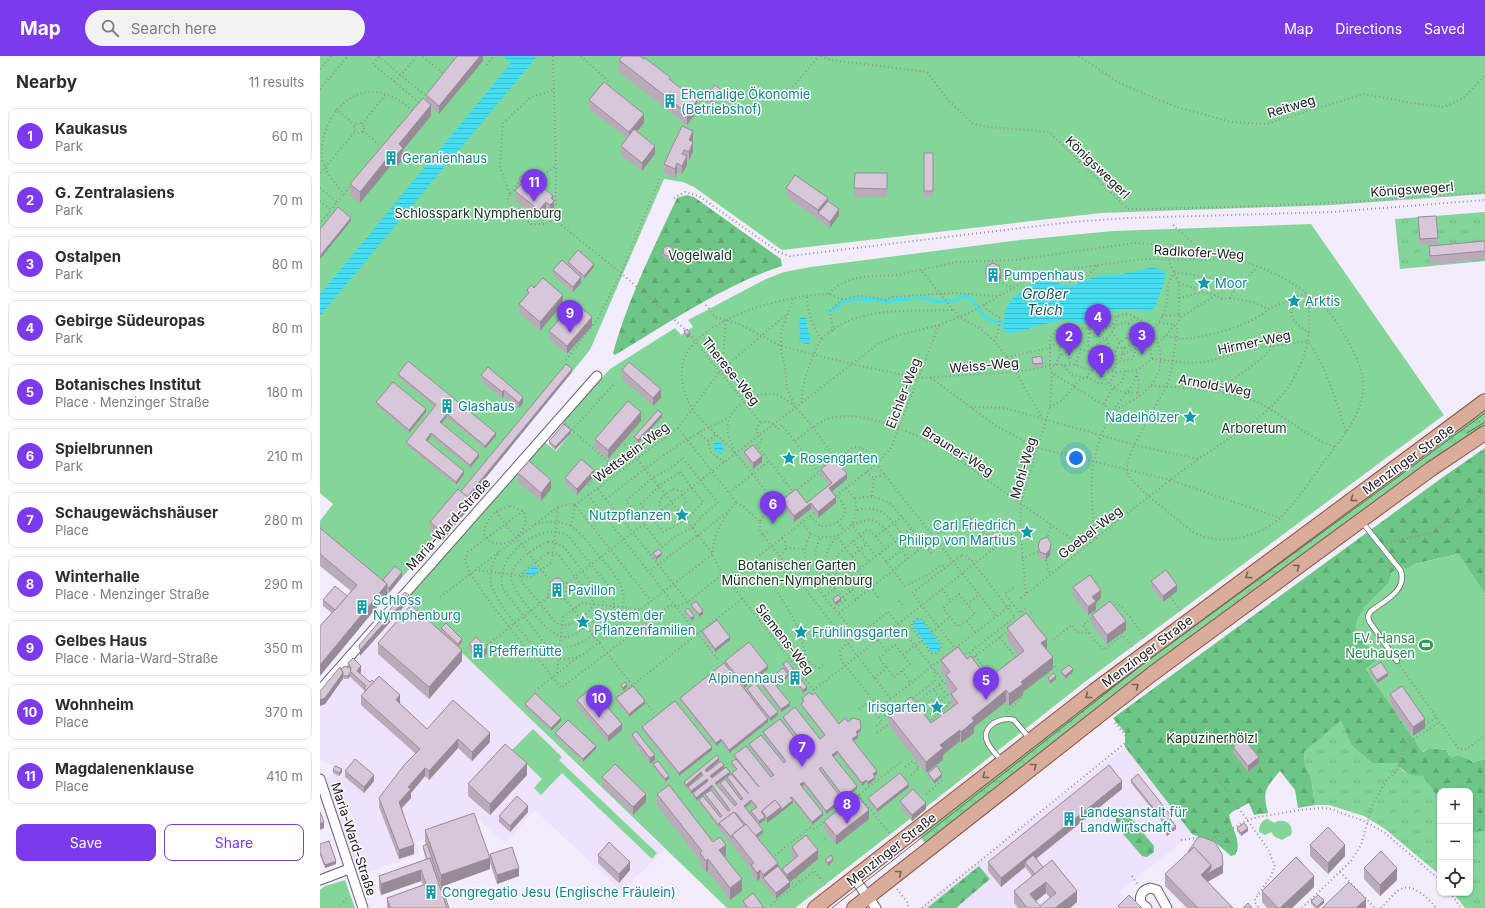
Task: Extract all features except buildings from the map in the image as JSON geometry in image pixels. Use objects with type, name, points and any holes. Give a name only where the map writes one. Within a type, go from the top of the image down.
[{"type":"main road","name":"Menzinger Straße","points":[[815,908],[1002,762],[1188,620],[1485,401]]},
{"type":"main road","name":"Menzinger Straße","points":[[854,908],[872,903],[1152,674],[1361,520],[1455,452],[1485,433]]},
{"type":"street","name":"Maria-Ward-Straße","points":[[320,690],[597,376]]},
{"type":"street","name":"Maria-Ward-Straße","points":[[320,779],[363,908]]},
{"type":"street","points":[[320,880],[349,869]]},
{"type":"street","points":[[854,878],[872,903]]},
{"type":"street","points":[[1147,908],[1141,903],[1141,895],[1150,888],[1157,890],[1167,908]]},
{"type":"lane","points":[[1361,520],[1401,571],[1402,583],[1398,590],[1371,611],[1368,616],[1369,621],[1397,662]]},
{"type":"lane","points":[[1002,762],[987,742],[986,737],[990,727],[998,720],[1014,720],[1031,740]]},
{"type":"path","points":[[320,69],[331,56]]},
{"type":"path","points":[[320,89],[348,56]]},
{"type":"path","points":[[395,82],[416,56],[421,58],[424,56],[444,74],[440,80]]},
{"type":"path","points":[[487,65],[493,56]]},
{"type":"path","points":[[552,56],[556,166],[555,220],[544,224],[531,224],[517,212],[507,200],[522,179],[539,178],[556,166]]},
{"type":"path","points":[[581,56],[609,82]]},
{"type":"path","points":[[785,96],[820,56]]},
{"type":"path","name":"Königswegerl","points":[[820,56],[831,60],[927,72],[948,100],[973,124],[989,128],[1050,132],[1128,209],[1332,203],[1485,192]]},
{"type":"path","name":"Reitweg","points":[[1079,56],[1119,84],[1174,106],[1231,122],[1266,124],[1364,94],[1444,107],[1464,98],[1485,75]]},
{"type":"path","points":[[420,103],[373,64],[379,57],[426,96]]},
{"type":"path","points":[[510,195],[500,166],[503,123],[531,97],[554,90]]},
{"type":"path","points":[[344,194],[325,167],[320,146],[326,126],[336,109],[349,99],[362,93],[376,92],[386,94],[396,99],[413,111],[430,91]]},
{"type":"path","points":[[355,125],[359,123],[362,124],[386,94]]},
{"type":"path","points":[[336,109],[355,125]]},
{"type":"path","points":[[362,124],[364,128],[363,131],[383,148]]},
{"type":"path","points":[[320,173],[355,132],[355,125]]},
{"type":"path","points":[[355,132],[358,133],[363,131]]},
{"type":"path","points":[[378,154],[388,142]]},
{"type":"path","points":[[566,360],[595,325],[621,273],[660,178]]},
{"type":"path","points":[[320,223],[354,182]]},
{"type":"path","points":[[320,188],[337,202]]},
{"type":"path","points":[[674,198],[685,192],[699,196],[780,253],[790,256],[1071,222],[1128,218],[1332,212],[1485,200]]},
{"type":"path","points":[[320,201],[331,210]]},
{"type":"path","points":[[517,212],[522,205]]},
{"type":"path","name":"Therese-Weg","points":[[555,220],[621,273],[687,331],[761,423]]},
{"type":"path","points":[[1173,225],[1202,251],[1206,259]]},
{"type":"path","points":[[828,294],[839,284],[861,276],[898,275],[956,262],[1014,260],[1142,242],[1154,244],[1168,259],[1179,283],[1180,316],[1175,326],[1159,342]]},
{"type":"path","name":"Radlkofer-Weg","points":[[566,583],[852,364],[886,340],[939,325],[959,317],[984,305],[1027,280],[1048,273],[1143,259],[1236,260],[1258,266],[1288,281],[1306,293],[1323,307],[1339,326],[1360,367],[1363,381],[1361,402],[1346,433],[1280,518]]},
{"type":"path","points":[[1048,273],[1059,280],[1073,282],[1085,276],[1097,265]]},
{"type":"path","points":[[1162,316],[1180,316],[1232,285],[1248,278],[1258,266]]},
{"type":"path","points":[[922,270],[959,317],[980,329],[994,341],[1007,357],[1042,418]]},
{"type":"path","points":[[1175,272],[1236,283]]},
{"type":"path","points":[[1135,332],[1140,334],[1151,330],[1159,323],[1166,306],[1169,282],[1175,272]]},
{"type":"path","points":[[999,281],[1014,288]]},
{"type":"path","points":[[1179,283],[1216,295],[1222,299],[1230,298],[1254,302],[1268,309]]},
{"type":"path","points":[[1230,298],[1234,291],[1232,285]]},
{"type":"path","points":[[1179,298],[1202,291]]},
{"type":"path","points":[[776,506],[736,454],[693,409],[684,389],[682,365],[688,351],[696,342],[711,328],[726,320],[754,308],[793,299],[828,294],[842,299],[859,296],[879,297],[885,300],[892,297],[939,293],[990,294],[998,296]]},
{"type":"path","points":[[1166,336],[1190,339],[1218,332],[1244,323],[1264,314],[1268,309],[1293,300],[1306,293]]},
{"type":"path","name":"Goebel-Weg","points":[[1021,598],[1170,480],[1269,409],[1292,382],[1302,361],[1309,333],[1310,314],[1306,293]]},
{"type":"path","points":[[808,297],[808,309],[811,320],[822,340]]},
{"type":"path","points":[[793,299],[781,332],[781,346],[785,366],[785,382],[796,408]]},
{"type":"path","points":[[833,331],[830,311],[842,299]]},
{"type":"path","points":[[1293,300],[1290,315],[1292,320],[1309,333]]},
{"type":"path","name":"Weiss-Weg","points":[[706,305],[715,317],[726,320],[781,346],[852,364],[919,378],[1016,372],[1056,365],[1075,365],[1100,373],[1137,370]]},
{"type":"path","points":[[984,305],[987,310],[1000,318],[1000,326],[994,341]]},
{"type":"path","points":[[802,402],[801,393],[814,355],[822,340],[833,331],[856,317],[871,314],[953,310]]},
{"type":"path","name":"Wettstein-Weg","points":[[575,505],[678,428],[719,372],[787,314]]},
{"type":"path","points":[[1049,348],[1050,338],[1061,326],[1073,326],[1089,330],[1108,318],[1118,315],[1126,314],[1136,317],[1151,330],[1159,342],[1160,359],[1158,372],[1151,386],[1113,411]]},
{"type":"path","points":[[1093,351],[1098,343],[1106,339],[1112,332],[1118,315]]},
{"type":"path","points":[[1114,327],[1124,322],[1128,323],[1136,317]]},
{"type":"path","points":[[722,369],[726,320]]},
{"type":"path","points":[[1100,334],[1115,322]]},
{"type":"path","points":[[1128,323],[1148,347],[1152,360],[1137,370],[1139,394]]},
{"type":"path","points":[[1159,323],[1172,324],[1178,331],[1174,360],[1166,386],[1134,445],[1126,470],[1128,476],[1189,529],[1205,537],[1216,540],[1244,537],[1271,525],[1280,518]]},
{"type":"path","name":"Eichler-Weg","points":[[833,498],[877,464],[891,448],[900,429],[939,325]]},
{"type":"path","points":[[1007,357],[1049,348],[1069,337],[1074,338],[1082,335],[1074,329],[1073,326]]},
{"type":"path","points":[[1115,350],[1120,342],[1126,338],[1131,328]]},
{"type":"path","points":[[1056,330],[1062,341],[1062,346],[1059,348],[1060,355],[1056,365]]},
{"type":"path","points":[[1050,408],[1063,400],[1073,387],[1087,377],[1092,371],[1094,360],[1093,351],[1088,345],[1089,330]]},
{"type":"path","points":[[1112,332],[1120,342]]},
{"type":"path","points":[[1090,333],[1099,333],[1100,337],[1106,339]]},
{"type":"path","points":[[1074,338],[1078,343],[1077,346],[1081,350],[1093,351]]},
{"type":"path","points":[[1117,362],[1133,359],[1135,351],[1134,343],[1126,338]]},
{"type":"path","points":[[1106,339],[1110,350],[1115,350]]},
{"type":"path","points":[[1148,347],[1156,339]]},
{"type":"path","points":[[1135,351],[1142,341]]},
{"type":"path","name":"Hirmer-Weg","points":[[1152,360],[1174,360],[1188,363],[1206,362],[1256,348],[1308,341],[1324,369],[1346,433]]},
{"type":"path","points":[[1117,348],[1124,348],[1134,343]]},
{"type":"path","points":[[1060,355],[1065,353],[1069,354],[1077,346]]},
{"type":"path","points":[[1122,354],[1133,350],[1135,346]]},
{"type":"path","points":[[1216,392],[1262,358],[1274,346]]},
{"type":"path","points":[[1094,360],[1099,359],[1103,350],[1109,347]]},
{"type":"path","name":"Mohl-Weg","points":[[1026,594],[1020,528],[1021,503],[1050,408],[1052,373],[1049,348]]},
{"type":"path","points":[[1124,348],[1121,358],[1126,361]]},
{"type":"path","points":[[1075,365],[1081,350]]},
{"type":"path","points":[[1111,372],[1117,362],[1115,350]]},
{"type":"path","points":[[1069,354],[1070,365]]},
{"type":"path","points":[[1064,365],[1070,374],[1084,378]]},
{"type":"path","points":[[1104,404],[1112,389],[1121,383],[1126,371]]},
{"type":"path","points":[[1109,384],[1116,372]]},
{"type":"path","points":[[1052,373],[1088,397],[1104,404],[1113,411]]},
{"type":"path","points":[[1100,373],[1112,389],[1121,393],[1139,394]]},
{"type":"path","points":[[1095,538],[1090,480],[1093,462],[1101,436],[1113,411],[1137,376]]},
{"type":"path","points":[[1087,377],[1098,383],[1109,384]]},
{"type":"path","points":[[931,378],[996,426],[1038,448],[1170,480],[1280,518]]},
{"type":"path","points":[[572,430],[615,383]]},
{"type":"path","name":"Arnold-Weg","points":[[1151,386],[1166,386],[1216,392],[1253,400],[1306,434],[1335,447]]},
{"type":"path","points":[[606,499],[687,439],[709,426],[729,418],[744,403],[754,396],[769,393],[784,398],[796,408],[836,459]]},
{"type":"path","points":[[970,407],[1005,408],[1134,445],[1198,459]]},
{"type":"path","name":"Brauner-Weg","points":[[795,441],[825,420],[836,417],[853,417],[876,421],[900,429],[921,437],[943,449],[1084,548]]},
{"type":"path","points":[[559,418],[609,462],[587,487]]},
{"type":"path","points":[[729,418],[728,434],[736,454]]},
{"type":"path","points":[[796,495],[757,445],[762,441],[756,430],[761,423],[766,421],[775,424],[778,429],[782,425],[821,475]]},
{"type":"path","points":[[678,428],[736,502],[744,507],[760,522]]},
{"type":"path","points":[[698,433],[708,441],[711,453],[725,462]]},
{"type":"path","points":[[708,441],[717,434]]},
{"type":"path","name":"Siemens-Weg","points":[[625,444],[713,554],[723,574],[814,690],[845,665]]},
{"type":"path","points":[[831,463],[854,447],[862,448],[866,451],[996,616]]},
{"type":"path","points":[[742,449],[745,452]]},
{"type":"path","points":[[683,458],[718,503],[703,515],[692,528],[679,534],[662,547],[626,502],[641,490],[652,478],[668,470],[683,458]]},
{"type":"path","points":[[729,493],[770,461]]},
{"type":"path","points":[[747,467],[750,464]]},
{"type":"path","points":[[790,495],[827,466]]},
{"type":"path","points":[[680,472],[703,502],[686,520],[663,532],[641,504],[658,486],[680,472]]},
{"type":"path","points":[[866,472],[874,478]]},
{"type":"path","points":[[874,478],[885,474]]},
{"type":"path","points":[[872,496],[874,478]]},
{"type":"path","points":[[598,488],[688,602]]},
{"type":"path","points":[[846,488],[855,499],[857,510],[852,525]]},
{"type":"path","points":[[677,489],[683,494],[686,501],[679,512],[667,515],[662,510],[658,504],[665,494],[677,489]]},
{"type":"path","points":[[1380,545],[1431,533],[1485,492]]},
{"type":"path","points":[[588,495],[719,661]]},
{"type":"path","points":[[810,516],[820,526],[832,526],[844,513],[845,506],[837,495]]},
{"type":"path","points":[[855,499],[872,496],[886,500],[903,516],[933,555]]},
{"type":"path","points":[[786,499],[769,511],[760,522],[760,531],[891,699]]},
{"type":"path","points":[[535,691],[713,554],[718,532],[729,511],[736,502]]},
{"type":"path","points":[[440,597],[558,507],[570,504],[575,505],[651,601]]},
{"type":"path","points":[[571,526],[575,505]]},
{"type":"path","points":[[510,506],[523,511],[526,523],[516,538],[499,544],[486,538],[484,534],[486,524],[496,512],[510,506]]},
{"type":"path","points":[[475,570],[521,577],[532,577],[542,571],[552,562],[558,507]]},
{"type":"path","points":[[857,510],[871,508],[879,510],[886,514],[903,535]]},
{"type":"path","points":[[523,511],[486,538],[466,556],[466,564],[470,573],[510,627],[561,688],[670,605],[676,607],[688,602],[723,574]]},
{"type":"path","points":[[648,572],[729,511]]},
{"type":"path","points":[[769,511],[773,516]]},
{"type":"path","points":[[496,512],[550,581],[566,583],[565,599],[654,713]]},
{"type":"path","points":[[728,580],[814,513]]},
{"type":"path","points":[[876,536],[903,516]]},
{"type":"path","points":[[940,532],[947,522],[961,518],[978,521],[982,524],[984,532]]},
{"type":"path","points":[[856,599],[827,562],[826,553],[837,537],[852,525],[871,520],[880,524],[908,558]]},
{"type":"path","points":[[533,525],[547,521],[557,521],[571,526],[585,538],[619,582],[623,591],[624,608],[615,628]]},
{"type":"path","points":[[837,522],[845,531]]},
{"type":"path","points":[[801,523],[811,534],[820,539],[837,537]]},
{"type":"path","points":[[852,525],[876,556]]},
{"type":"path","points":[[934,536],[949,528],[963,525],[977,528],[984,532],[998,545]]},
{"type":"path","points":[[1047,543],[1051,526]]},
{"type":"path","points":[[825,596],[912,528]]},
{"type":"path","points":[[845,665],[1020,528]]},
{"type":"path","points":[[763,536],[769,530]]},
{"type":"path","points":[[852,576],[837,555],[852,541],[867,530],[873,532],[886,549]]},
{"type":"path","points":[[555,532],[569,537],[610,588],[614,607],[607,622],[577,645],[560,649],[545,643],[503,589],[501,574],[506,559],[522,546],[539,534],[555,532]]},
{"type":"path","points":[[811,534],[804,549],[807,572],[847,624]]},
{"type":"path","points":[[886,562],[908,544],[906,542],[917,534]]},
{"type":"path","points":[[837,537],[862,568]]},
{"type":"path","points":[[780,556],[786,548],[785,542],[782,538]]},
{"type":"path","points":[[820,539],[815,551],[817,567],[834,590]]},
{"type":"path","points":[[908,544],[911,548],[921,539]]},
{"type":"path","points":[[852,541],[869,562]]},
{"type":"path","points":[[554,542],[564,547],[600,592],[603,598],[604,606],[601,613],[570,637],[561,638],[552,633],[513,586],[511,575],[517,564],[529,554],[541,545],[554,542]]},
{"type":"path","points":[[852,556],[867,544]]},
{"type":"path","points":[[839,613],[925,545]]},
{"type":"path","points":[[786,548],[804,549]]},
{"type":"path","points":[[499,551],[490,573],[491,584],[496,597],[539,650],[558,658],[579,657]]},
{"type":"path","points":[[1022,558],[1038,552]]},
{"type":"path","points":[[548,553],[558,554],[591,597],[594,604],[591,609],[570,625],[562,626],[556,623],[522,582],[521,577],[523,572],[548,553]]},
{"type":"path","points":[[880,554],[905,586],[926,576],[941,565],[946,567]]},
{"type":"path","points":[[958,652],[968,654],[1015,617],[974,564],[965,555],[962,555],[953,561],[912,593],[955,649],[963,658]]},
{"type":"path","points":[[1046,560],[1050,575]]},
{"type":"path","points":[[753,561],[779,594],[797,626],[810,662],[815,667],[819,668]]},
{"type":"path","points":[[816,584],[842,564]]},
{"type":"path","points":[[858,571],[879,598]]},
{"type":"path","points":[[843,597],[864,580]]},
{"type":"path","points":[[548,597],[550,581]]},
{"type":"path","points":[[1013,588],[1005,594],[1012,604],[1020,613],[1028,607]]},
{"type":"path","points":[[942,589],[951,601]]},
{"type":"path","points":[[830,602],[840,594],[843,597]]},
{"type":"path","points":[[959,594],[975,614],[958,627],[943,608],[951,601],[959,594]]},
{"type":"path","points":[[967,604],[979,595]]},
{"type":"path","points":[[486,645],[548,597],[565,599]]},
{"type":"path","points":[[835,608],[845,600],[843,597]]},
{"type":"path","points":[[1170,597],[1182,613]]},
{"type":"path","points":[[606,706],[742,599]]},
{"type":"path","points":[[899,601],[904,607]]},
{"type":"path","points":[[557,673],[563,617],[582,603],[641,609]]},
{"type":"path","points":[[1108,605],[1114,603],[1119,605],[1146,640]]},
{"type":"path","points":[[874,712],[933,668],[1012,604]]},
{"type":"path","points":[[933,668],[935,680],[887,718],[845,665],[840,656],[840,652],[888,612],[915,645],[933,668],[950,690]]},
{"type":"path","points":[[1026,616],[1032,612]]},
{"type":"path","points":[[1098,613],[1083,625],[1102,650],[1123,634],[1134,649]]},
{"type":"path","points":[[932,632],[950,617]]},
{"type":"path","points":[[917,619],[922,619],[932,632],[942,644],[941,649],[936,653],[931,653],[912,628],[912,623],[917,619]]},
{"type":"path","points":[[966,621],[976,633]]},
{"type":"path","points":[[1054,639],[1072,625],[1077,632],[1089,633]]},
{"type":"path","points":[[797,626],[803,628],[807,633],[803,644]]},
{"type":"path","points":[[966,663],[1010,628]]},
{"type":"path","points":[[1000,637],[1019,662]]},
{"type":"path","points":[[878,640],[887,652]]},
{"type":"path","points":[[903,655],[922,640]]},
{"type":"path","points":[[895,645],[903,655],[910,664],[894,677],[879,658],[895,645]]},
{"type":"path","points":[[975,656],[988,674]]},
{"type":"path","points":[[1049,660],[1057,670]]},
{"type":"path","points":[[788,664],[792,661]]},
{"type":"path","points":[[1397,662],[1459,749],[1467,749],[1485,735]]},
{"type":"path","points":[[816,670],[825,663]]},
{"type":"path","points":[[874,678],[887,668]]},
{"type":"path","points":[[902,671],[911,683]]},
{"type":"path","points":[[912,706],[943,681]]},
{"type":"path","points":[[924,714],[932,705],[947,695],[939,685]]},
{"type":"path","points":[[807,689],[811,686]]},
{"type":"path","points":[[933,690],[946,706]]},
{"type":"path","points":[[916,703],[930,721],[937,714],[947,708],[946,706],[952,702],[953,694]]},
{"type":"path","points":[[924,696],[932,705],[937,714]]},
{"type":"path","points":[[1003,719],[1010,708],[1021,699],[1020,697]]},
{"type":"path","points":[[928,701],[934,700],[938,702]]},
{"type":"path","points":[[928,701],[925,706],[927,711],[931,714],[937,714]]},
{"type":"path","points":[[937,714],[940,708],[938,702]]},
{"type":"path","points":[[859,709],[867,703],[882,721],[874,728]]},
{"type":"path","points":[[922,908],[1129,740],[1110,716]]},
{"type":"path","points":[[1425,725],[1437,717]]},
{"type":"path","points":[[878,733],[894,720]]},
{"type":"path","points":[[1302,908],[1351,861],[1361,845],[1366,822],[1387,779],[1397,772],[1404,748],[1409,742],[1440,722]]},
{"type":"path","points":[[905,767],[914,760],[919,768],[911,775]]},
{"type":"path","points":[[852,800],[901,762]]},
{"type":"path","points":[[1213,772],[1268,849],[1275,866],[1271,876],[1255,900],[1259,908]]},
{"type":"path","points":[[926,794],[944,779]]},
{"type":"path","points":[[858,795],[893,838]]},
{"type":"path","points":[[863,809],[867,806]]},
{"type":"path","points":[[1181,840],[1195,838],[1214,839],[1247,820],[1321,808],[1350,815],[1385,832],[1437,877]]},
{"type":"path","points":[[772,858],[809,828],[816,829],[828,819]]},
{"type":"path","points":[[824,839],[828,836]]},
{"type":"path","points":[[768,852],[785,874]]},
{"type":"path","points":[[810,865],[828,888]]},
{"type":"path","points":[[771,905],[814,871]]},
{"type":"path","points":[[1340,872],[1375,908]]},
{"type":"path","points":[[796,877],[800,882]]},
{"type":"path","points":[[792,883],[795,886]]},
{"type":"path","points":[[895,886],[908,903],[908,908]]},
{"type":"path","points":[[1381,908],[1400,889],[1406,888],[1422,894],[1436,908]]},
{"type":"path","points":[[338,908],[346,897],[357,892]]},
{"type":"path","points":[[1452,896],[1462,908]]},
{"type":"path","points":[[1388,901],[1392,904]]},
{"type":"shaded area","points":[[405,598],[665,850],[621,891],[535,810],[505,843],[479,820],[416,842],[420,854],[355,877],[323,780],[333,773],[339,776],[341,772],[320,758],[320,706],[325,704],[343,679],[350,677],[351,674],[348,669],[360,656],[358,653]]},
{"type":"shaded area","points":[[1125,747],[1192,834],[1120,891],[1136,908],[919,908]]},
{"type":"green space","name":"Schlosspark Nymphenburg","points":[[320,56],[1485,56],[1485,194],[1332,205],[1101,213],[782,250],[694,187],[683,182],[664,179],[590,350],[465,503],[430,531],[437,537],[406,573],[402,577],[382,588],[389,593],[387,595],[320,539],[320,521],[333,504],[320,493]]},
{"type":"green space","name":"Vogelwald","points":[[687,195],[694,197],[781,259],[782,266],[738,284],[696,306],[615,355],[613,353],[626,313],[650,255],[677,198]]},
{"type":"green space","points":[[1485,212],[1485,261],[1400,269],[1395,219]]},
{"type":"green space","name":"Botanischer Garten München-Nymphenburg","points":[[1311,224],[1444,415],[1086,681],[925,808],[926,809],[912,821],[910,819],[795,908],[727,908],[405,598],[544,442],[556,451],[572,432],[561,423],[610,369],[675,328],[681,335],[693,327],[688,320],[766,279],[784,272],[811,267],[1020,240],[1113,231]]},
{"type":"green space","points":[[1485,407],[1485,427],[880,882],[879,879],[925,843],[918,834],[1104,689]]},
{"type":"green space","name":"Kapuzinerhölzl","points":[[1485,448],[1485,594],[1458,554],[1415,564],[1407,569],[1392,572],[1389,583],[1364,608],[1377,660],[1366,669],[1423,752],[1429,748],[1447,750],[1449,756],[1459,755],[1474,762],[1485,759],[1485,832],[1481,831],[1473,833],[1473,788],[1437,788],[1437,797],[1423,776],[1408,773],[1396,763],[1372,763],[1351,745],[1341,720],[1304,752],[1305,765],[1311,778],[1315,805],[1298,808],[1295,790],[1280,771],[1266,790],[1265,799],[1268,813],[1254,815],[1249,803],[1229,815],[1238,845],[1235,855],[1231,856],[1216,843],[1192,834],[1125,747],[1125,733],[1113,718],[1443,477]]},
{"type":"green space","name":"FV. Hansa Neuhausen","points":[[1458,554],[1485,594],[1485,759],[1474,762],[1459,755],[1452,758],[1449,756],[1447,750],[1429,748],[1422,752],[1366,669],[1377,660],[1355,630],[1357,619],[1364,608],[1389,583],[1392,572],[1402,566],[1407,569],[1415,564]]},
{"type":"green space","points":[[1341,719],[1351,745],[1372,763],[1396,763],[1404,772],[1423,776],[1437,797],[1437,872],[1385,829],[1364,816],[1329,805],[1315,805],[1311,778],[1305,765],[1304,752]]},
{"type":"green space","points":[[533,729],[562,757],[559,760],[657,853],[652,859],[562,773],[541,795],[534,788],[542,779],[512,750]]},
{"type":"green space","points":[[1123,813],[1128,814],[1154,846],[1154,852],[1147,857],[1142,856],[1116,826],[1116,818]]},
{"type":"green space","points":[[1268,819],[1274,823],[1277,821],[1284,821],[1290,825],[1292,831],[1291,835],[1282,840],[1275,837],[1271,832],[1265,835],[1259,832],[1261,824]]},
{"type":"green space","points":[[1481,831],[1485,832],[1485,908],[1465,908],[1455,896],[1473,896],[1473,833]]},
{"type":"green space","points":[[979,866],[990,879],[956,908],[927,908]]},
{"type":"green space","points":[[345,880],[355,908],[320,908],[320,890],[325,886]]},
{"type":"water","points":[[503,56],[534,56],[536,58],[320,316],[320,294],[511,63]]},
{"type":"water","name":"Großer Teich","points":[[1153,267],[1164,271],[1166,276],[1156,305],[1151,311],[1125,309],[1112,311],[1087,324],[1065,320],[1039,325],[1020,332],[1010,333],[1005,331],[1003,327],[1005,312],[1011,300],[1026,287],[1039,281],[1050,280],[1063,285],[1071,286],[1097,276],[1122,274]]},
{"type":"water","points":[[804,316],[806,318],[807,327],[811,337],[809,344],[799,341],[799,319]]},
{"type":"water","points":[[718,440],[724,446],[722,454],[715,452],[713,444]]},
{"type":"water","points":[[535,565],[539,571],[533,576],[525,573]]},
{"type":"water","points":[[917,619],[922,620],[941,645],[940,649],[936,652],[932,652],[913,627],[913,623]]},
{"type":"waterway","points":[[827,310],[833,310],[844,301],[858,299],[886,302],[893,300],[925,298],[939,302],[955,300],[965,296],[970,298],[988,319],[1003,324]]},
{"type":"tram line","points":[[832,908],[1143,664],[1485,413]]},
{"type":"tram line","points":[[1467,433],[1485,422]]},
{"type":"place","name":"Ehemalige Ökonomie (Betriebshof)","points":[[670,101]]},
{"type":"place","name":"Geranienhaus","points":[[391,158]]},
{"type":"place","name":"Magdalenenklause","points":[[534,202]]},
{"type":"place","name":"Pumpenhaus","points":[[993,275]]},
{"type":"place","name":"Moor","points":[[1204,283]]},
{"type":"place","name":"Arktis","points":[[1294,301]]},
{"type":"place","name":"Gelbes Haus","points":[[570,333]]},
{"type":"place","name":"Gebirge Südeuropas","points":[[1098,337]]},
{"type":"place","name":"Ostalpen","points":[[1142,355]]},
{"type":"place","name":"G. Zentralasiens","points":[[1069,356]]},
{"type":"place","name":"Kaukasus","points":[[1101,378]]},
{"type":"place","name":"Glashaus","points":[[447,406]]},
{"type":"place","name":"Nadelhölzer","points":[[1190,417]]},
{"type":"place","name":"Rosengarten","points":[[789,458]]},
{"type":"place","name":"Nutzpflanzen","points":[[682,515]]},
{"type":"place","name":"Spielbrunnen","points":[[773,524]]},
{"type":"place","name":"Carl Friedrich Philipp von Martius","points":[[1027,532]]},
{"type":"place","name":"Pavillon","points":[[557,590]]},
{"type":"place","name":"Schloss Nymphenburg","points":[[362,607]]},
{"type":"place","name":"System der Pflanzenfamilien","points":[[583,622]]},
{"type":"place","name":"Frühlingsgarten","points":[[801,632]]},
{"type":"place","name":"FV. Hansa Neuhausen","points":[[1426,645]]},
{"type":"place","name":"Pfefferhütte","points":[[478,651]]},
{"type":"place","name":"Alpinenhaus","points":[[795,678]]},
{"type":"place","name":"Botanisches Institut","points":[[986,700]]},
{"type":"place","name":"Irisgarten","points":[[937,707]]},
{"type":"place","name":"Wohnheim","points":[[599,718]]},
{"type":"place","name":"Schaugewächshäuser","points":[[802,767]]},
{"type":"place","name":"Landesanstalt für Landwirtschaft","points":[[1069,819]]},
{"type":"place","name":"Winterhalle","points":[[847,824]]},
{"type":"place","name":"Congregatio Jesu (Englische Fräulein)","points":[[431,892]]},
{"type":"park label","name":"Arboretum","points":[[1254,428]]}]
